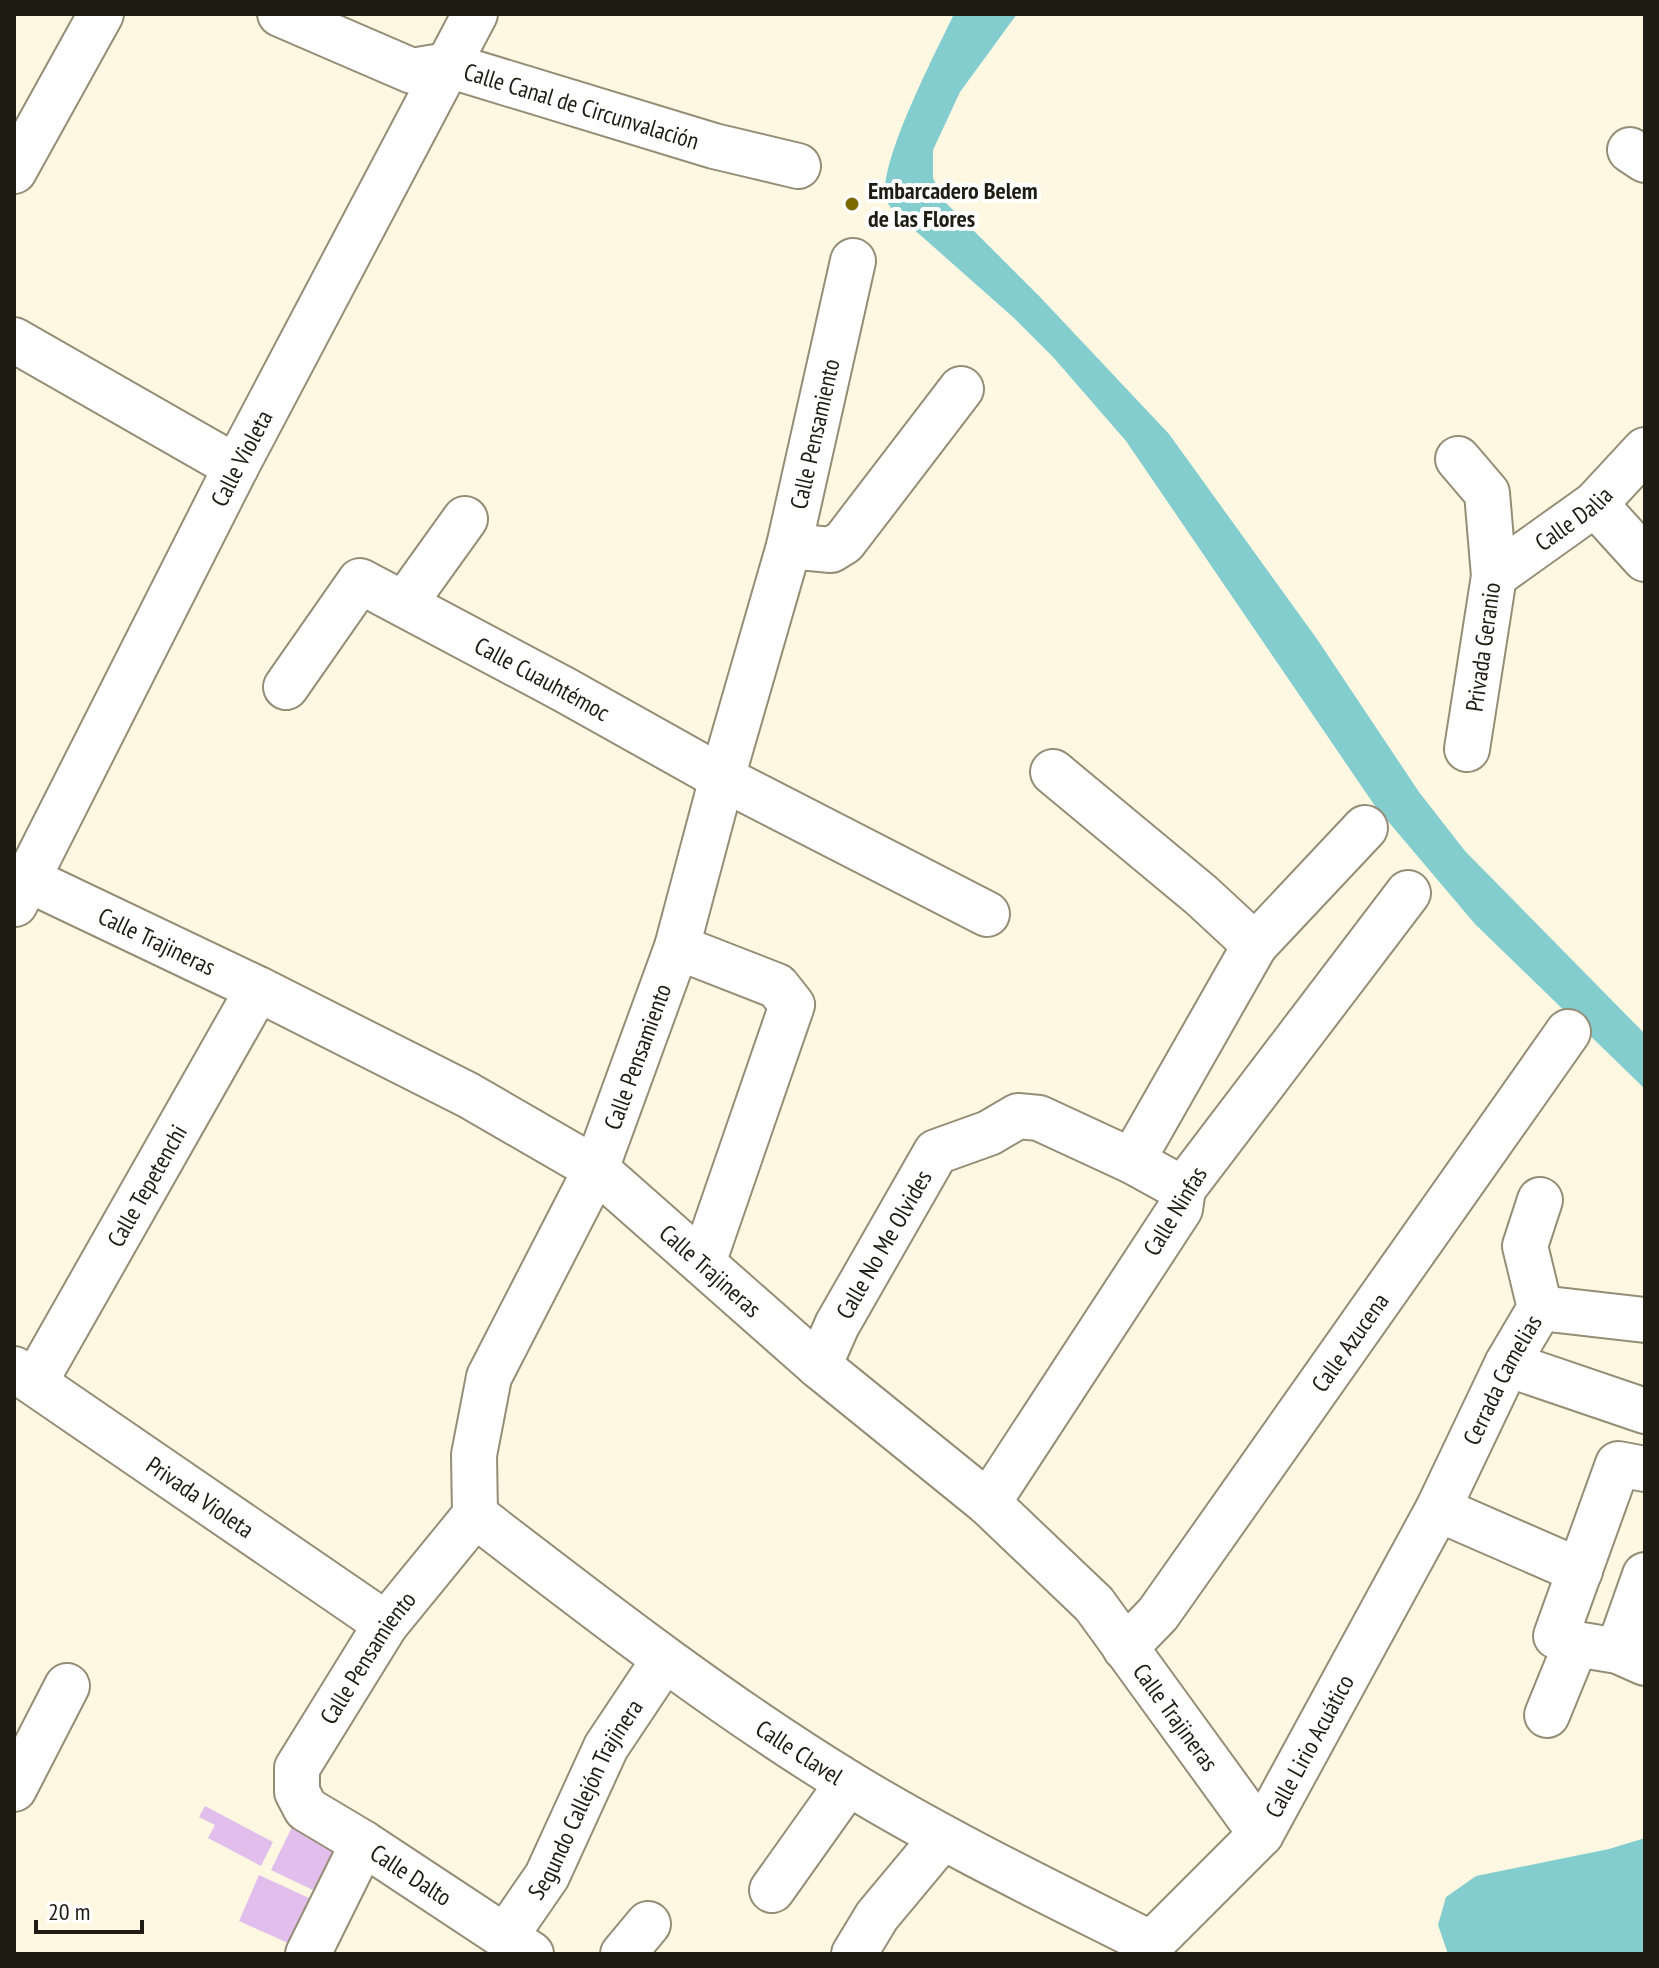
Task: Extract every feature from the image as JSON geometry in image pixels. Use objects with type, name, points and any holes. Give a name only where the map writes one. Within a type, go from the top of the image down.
[{"type":"street","points":[[14,171],[101,14]]},
{"type":"street","name":"Calle Canal de Circunvalación","points":[[280,14],[412,71],[448,65],[714,146],[798,166]]},
{"type":"street","name":"Calle Violeta","points":[[21,893],[236,467],[475,14]]},
{"type":"street","name":"Calle Pensamiento","points":[[297,1792],[297,1768],[386,1624],[475,1515],[474,1455],[489,1377],[596,1169],[677,947],[789,546],[853,261]]},
{"type":"street","points":[[14,340],[236,467]]},
{"type":"street","points":[[789,546],[831,550],[844,542],[961,389]]},
{"type":"street","name":"Calle Dalia","points":[[1494,576],[1595,504],[1645,450]]},
{"type":"street","name":"Privada Geranio","points":[[1458,459],[1487,493],[1494,576],[1467,749]]},
{"type":"street","points":[[1595,504],[1645,559]]},
{"type":"street","points":[[404,604],[465,519]]},
{"type":"street","name":"Calle Cuauhtémoc","points":[[286,687],[360,581],[722,778],[987,914]]},
{"type":"street","points":[[1053,772],[1201,895],[1255,945]]},
{"type":"street","points":[[1132,1161],[1255,945],[1365,828]]},
{"type":"street","name":"Calle Trajineras","points":[[21,893],[258,989],[468,1095],[596,1169],[819,1366],[988,1503],[1094,1604],[1261,1834]]},
{"type":"street","name":"Calle Ninfas","points":[[988,1503],[1180,1209],[1183,1189],[1408,893]]},
{"type":"street","points":[[677,947],[777,986],[792,1005],[703,1263]]},
{"type":"street","name":"Calle Tepetenchi","points":[[25,1375],[258,989]]},
{"type":"street","name":"Calle Azucena","points":[[1125,1648],[1158,1614],[1568,1032]]},
{"type":"street","name":"Calle No Me Olvides","points":[[819,1366],[837,1325],[936,1152],[989,1133],[1018,1116],[1039,1118],[1132,1161],[1183,1189]]},
{"type":"street","name":"Cerrada Camelias","points":[[1438,1509],[1507,1364],[1540,1308],[1525,1246],[1540,1200]]},
{"type":"street","points":[[1540,1308],[1645,1320]]},
{"type":"street","points":[[1507,1364],[1645,1411]]},
{"type":"street","name":"Privada Violeta","points":[[25,1375],[386,1624]]},
{"type":"street","points":[[1645,1469],[1618,1464],[1556,1636],[1632,1657],[1645,1575]]},
{"type":"street","points":[[1438,1509],[1580,1571]]},
{"type":"street","name":"Calle Lirio Acuático","points":[[1145,1949],[1261,1834],[1438,1509]]},
{"type":"street","name":"Calle Clavel","points":[[475,1515],[664,1660],[848,1783],[1145,1949]]},
{"type":"street","points":[[1547,1715],[1576,1644]]},
{"type":"street","name":"Segundo Callejón Trajinera","points":[[518,1945],[606,1747],[664,1660]]},
{"type":"street","points":[[14,1789],[67,1686]]},
{"type":"street","points":[[772,1890],[848,1783]]},
{"type":"street","name":"Calle Dalto","points":[[297,1792],[306,1809],[518,1945]]},
{"type":"street","points":[[854,1954],[877,1916],[942,1838]]},
{"type":"street","points":[[308,1954],[363,1843]]},
{"type":"water","points":[[954,14],[1017,14],[960,92],[933,150],[933,178],[944,201],[1169,434],[1317,639],[1419,792],[1465,851],[1645,1034],[1645,1089],[1475,924],[1375,806],[1126,441],[1053,357],[1014,318],[888,204],[886,182],[890,160]]},
{"type":"water","points":[[1645,1838],[1645,1954],[1448,1954],[1438,1925],[1446,1897],[1476,1876],[1609,1849]]},
{"type":"building","points":[[205,1806],[273,1842],[261,1866],[208,1838],[215,1825],[199,1817]]},
{"type":"building","points":[[293,1825],[337,1846],[315,1891],[271,1870]]},
{"type":"building","points":[[259,1875],[309,1898],[288,1943],[239,1921]]},
{"type":"place","name":"Embarcadero Belem de las Flores","points":[[852,204]]}]
